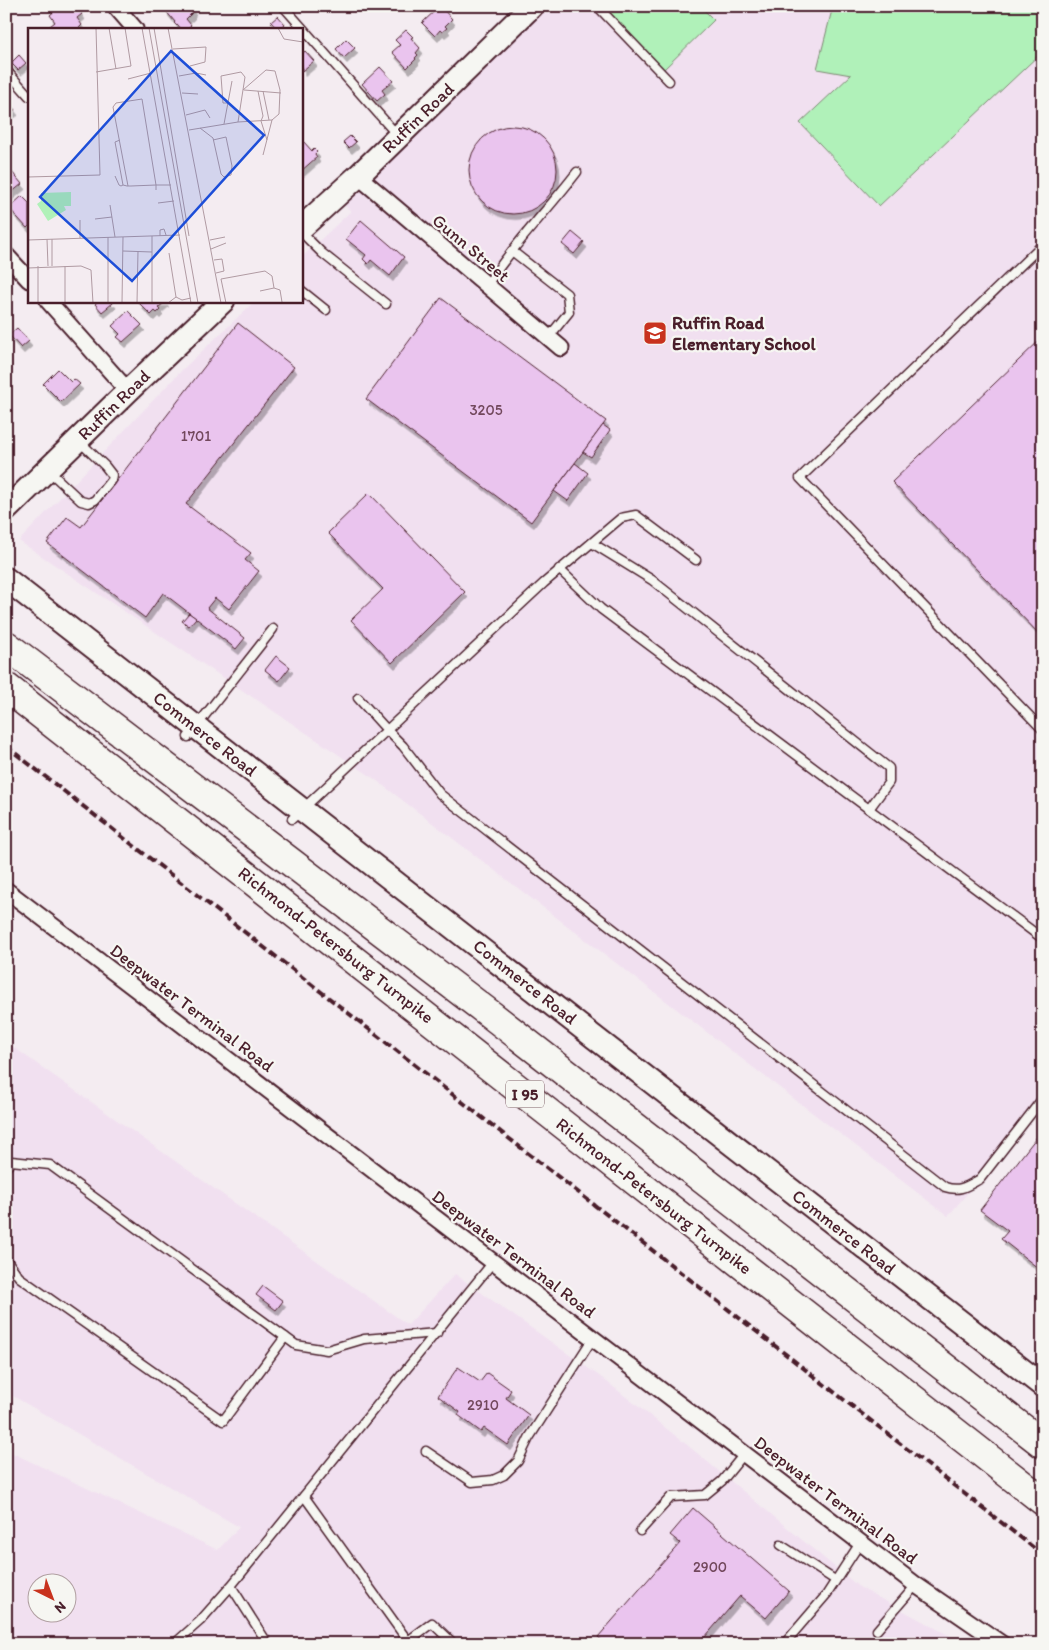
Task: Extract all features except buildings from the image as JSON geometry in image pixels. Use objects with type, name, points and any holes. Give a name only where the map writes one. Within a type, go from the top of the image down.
[{"type":"highway","name":"I 95","points":[[6,645],[498,1020],[1043,1444]]},
{"type":"highway","name":"Richmond-Petersburg Turnpike","points":[[6,687],[1043,1501]]},
{"type":"main road","name":"Ruffin Road","points":[[302,225],[358,176],[532,6]]},
{"type":"main road","name":"Ruffin Road","points":[[6,510],[222,302]]},
{"type":"main road","name":"Commerce Road","points":[[6,579],[192,732],[1043,1400]]},
{"type":"main road","name":"Commerce Road","points":[[6,595],[192,732]]},
{"type":"main road","name":"Commerce Road","points":[[297,815],[502,964],[1043,1386]]},
{"type":"street","points":[[115,6],[134,28]]},
{"type":"street","name":"Gunn Street","points":[[358,176],[561,348]]},
{"type":"street","points":[[6,255],[28,279]]},
{"type":"street","points":[[49,302],[128,391]]},
{"type":"street","name":"Deepwater Terminal Road","points":[[6,890],[916,1585],[1002,1644]]},
{"type":"lane","points":[[283,6],[398,136]]},
{"type":"lane","points":[[597,6],[669,81]]},
{"type":"lane","points":[[6,70],[28,95]]},
{"type":"lane","points":[[487,285],[499,266],[577,172]]},
{"type":"lane","points":[[302,225],[322,253],[386,304]]},
{"type":"lane","points":[[1043,244],[800,478],[1043,730]]},
{"type":"lane","points":[[512,251],[567,294],[569,312],[548,338]]},
{"type":"lane","points":[[302,291],[326,310]]},
{"type":"lane","points":[[47,470],[81,501],[89,503],[95,500],[112,475],[78,440]]},
{"type":"lane","points":[[297,815],[558,569],[621,518],[636,515],[696,560]]},
{"type":"lane","points":[[592,543],[652,580],[889,768],[889,782],[869,809]]},
{"type":"lane","points":[[558,569],[602,609],[1043,939]]},
{"type":"lane","points":[[192,732],[273,629]]},
{"type":"lane","points":[[358,698],[403,746],[440,794],[945,1187],[954,1190],[965,1188],[980,1179],[1043,1098]]},
{"type":"lane","points":[[6,1168],[11,1161],[50,1165],[296,1345],[327,1350],[364,1339],[437,1333]]},
{"type":"lane","points":[[6,1258],[19,1277],[223,1420],[285,1337]]},
{"type":"lane","points":[[174,1644],[200,1620],[231,1586],[437,1333],[492,1262]]},
{"type":"lane","points":[[426,1451],[472,1482],[493,1480],[504,1475],[518,1461],[530,1438],[593,1338]]},
{"type":"lane","points":[[640,1531],[671,1498],[705,1495],[722,1481],[744,1454]]},
{"type":"lane","points":[[304,1496],[409,1642],[432,1623],[454,1644]]},
{"type":"lane","points":[[784,1644],[827,1594],[860,1542]]},
{"type":"lane","points":[[781,1544],[836,1580]]},
{"type":"lane","points":[[877,1630],[916,1585]]},
{"type":"lane","points":[[231,1586],[268,1644]]},
{"type":"shaded area","points":[[539,6],[1043,6],[1043,1105],[948,1216],[372,777],[19,541],[183,369],[254,302],[302,302],[302,257],[351,211],[339,201]]},
{"type":"shaded area","points":[[6,1042],[408,1325],[455,1274],[602,1378],[686,1444],[859,1587],[965,1644],[6,1644],[6,1450],[218,1550],[239,1527],[6,1392]]},
{"type":"green space","points":[[608,6],[700,6],[714,20],[659,74],[600,14]]},
{"type":"green space","points":[[833,6],[1040,6],[1043,10],[1043,51],[879,206],[800,123],[851,75],[817,69]]},
{"type":"railway","points":[[6,746],[1043,1555]]},
{"type":"place","name":"Ruffin Road Elementary School","points":[[655,333]]}]
